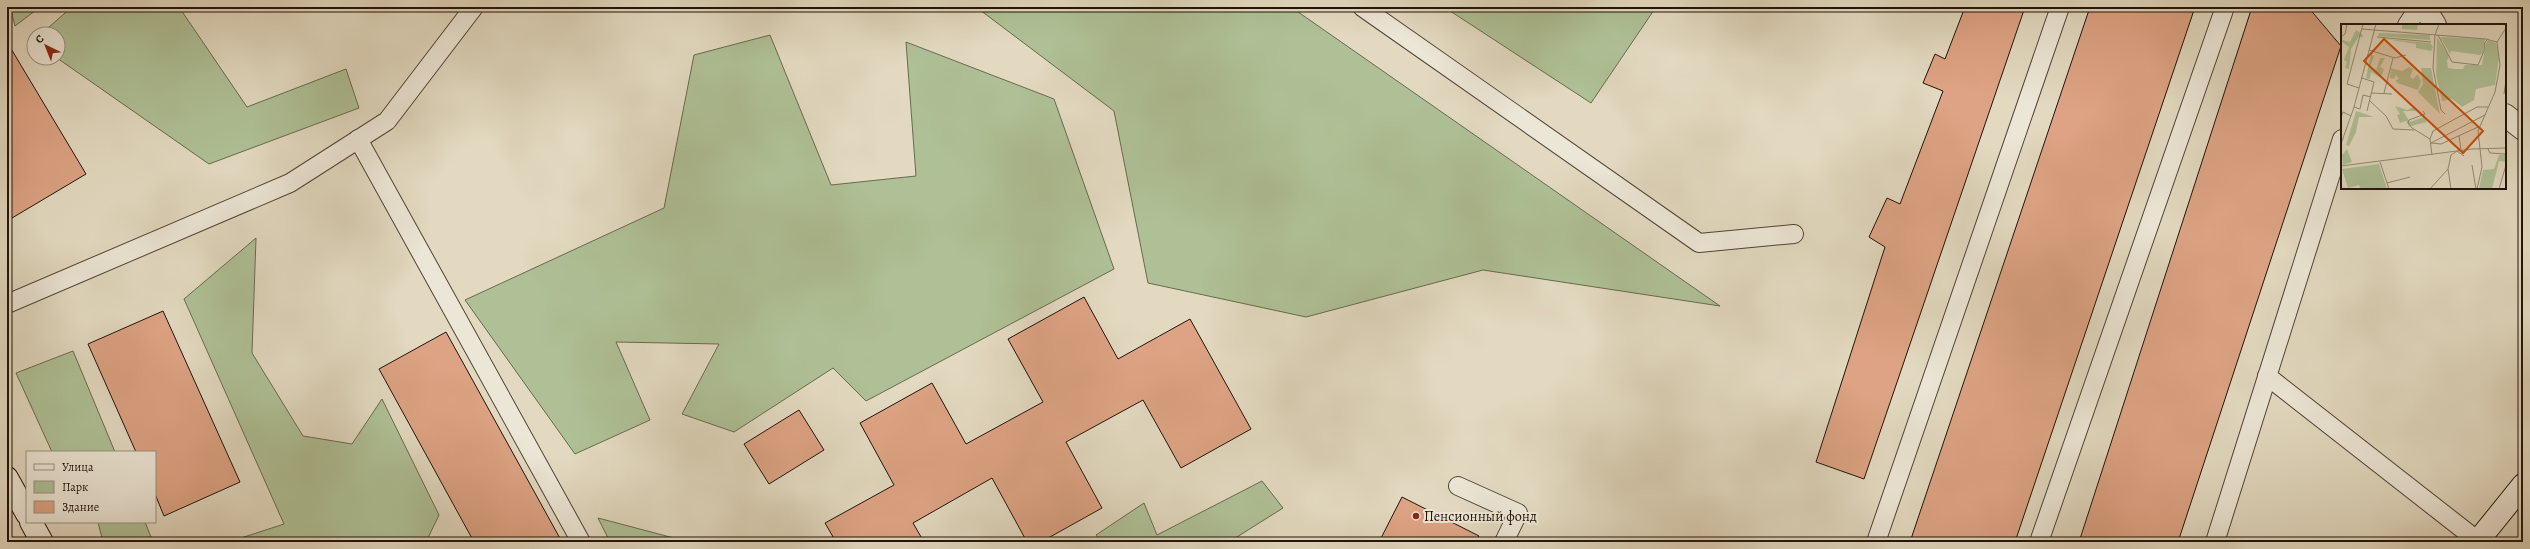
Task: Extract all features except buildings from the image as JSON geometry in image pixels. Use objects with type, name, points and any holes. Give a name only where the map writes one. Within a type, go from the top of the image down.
[{"type":"main road","points":[[2424,7],[2434,24]]},
{"type":"main road","points":[[2506,116],[2523,128]]},
{"type":"main road","points":[[7,478],[26,512]]},
{"type":"main road","points":[[2478,542],[2523,485]]},
{"type":"main road","points":[[32,523],[42,542]]},
{"type":"lane","points":[[7,304],[290,182],[387,121],[474,7]]},
{"type":"lane","points":[[1362,7],[1699,243],[1794,234]]},
{"type":"lane","points":[[1876,542],[2060,7]]},
{"type":"lane","points":[[2039,542],[2225,7]]},
{"type":"lane","points":[[2408,24],[2419,7]]},
{"type":"lane","points":[[358,139],[581,542]]},
{"type":"lane","points":[[2215,542],[2341,143]]},
{"type":"lane","points":[[2267,376],[2478,542]]},
{"type":"lane","points":[[1458,486],[1518,513],[1504,542]]},
{"type":"green space","points":[[10,7],[40,7],[15,26]]},
{"type":"green space","points":[[72,7],[179,7],[247,107],[346,69],[359,108],[209,164],[66,64],[66,26],[50,26]]},
{"type":"green space","points":[[976,7],[1291,7],[1720,306],[1483,270],[1306,317],[1148,283],[1114,111]]},
{"type":"green space","points":[[1444,7],[1656,7],[1591,103]]},
{"type":"green space","points":[[770,35],[831,185],[916,176],[906,42],[1054,99],[1114,269],[866,401],[833,368],[734,432],[682,414],[719,344],[616,342],[650,420],[575,454],[465,300],[664,208],[694,55]]},
{"type":"green space","points":[[256,238],[252,353],[303,436],[352,444],[382,399],[439,515],[426,542],[229,542],[284,524],[184,299]]},
{"type":"green space","points":[[73,351],[115,451],[52,451],[16,373]]},
{"type":"green space","points":[[1262,481],[1283,508],[1229,542],[1102,542],[1096,535],[1144,503],[1157,535]]},
{"type":"green space","points":[[598,518],[689,542],[610,542]]},
{"type":"green space","points":[[98,523],[145,523],[153,542],[103,542]]},
{"type":"place","name":"Пенсионный фонд","points":[[1416,516]]}]
